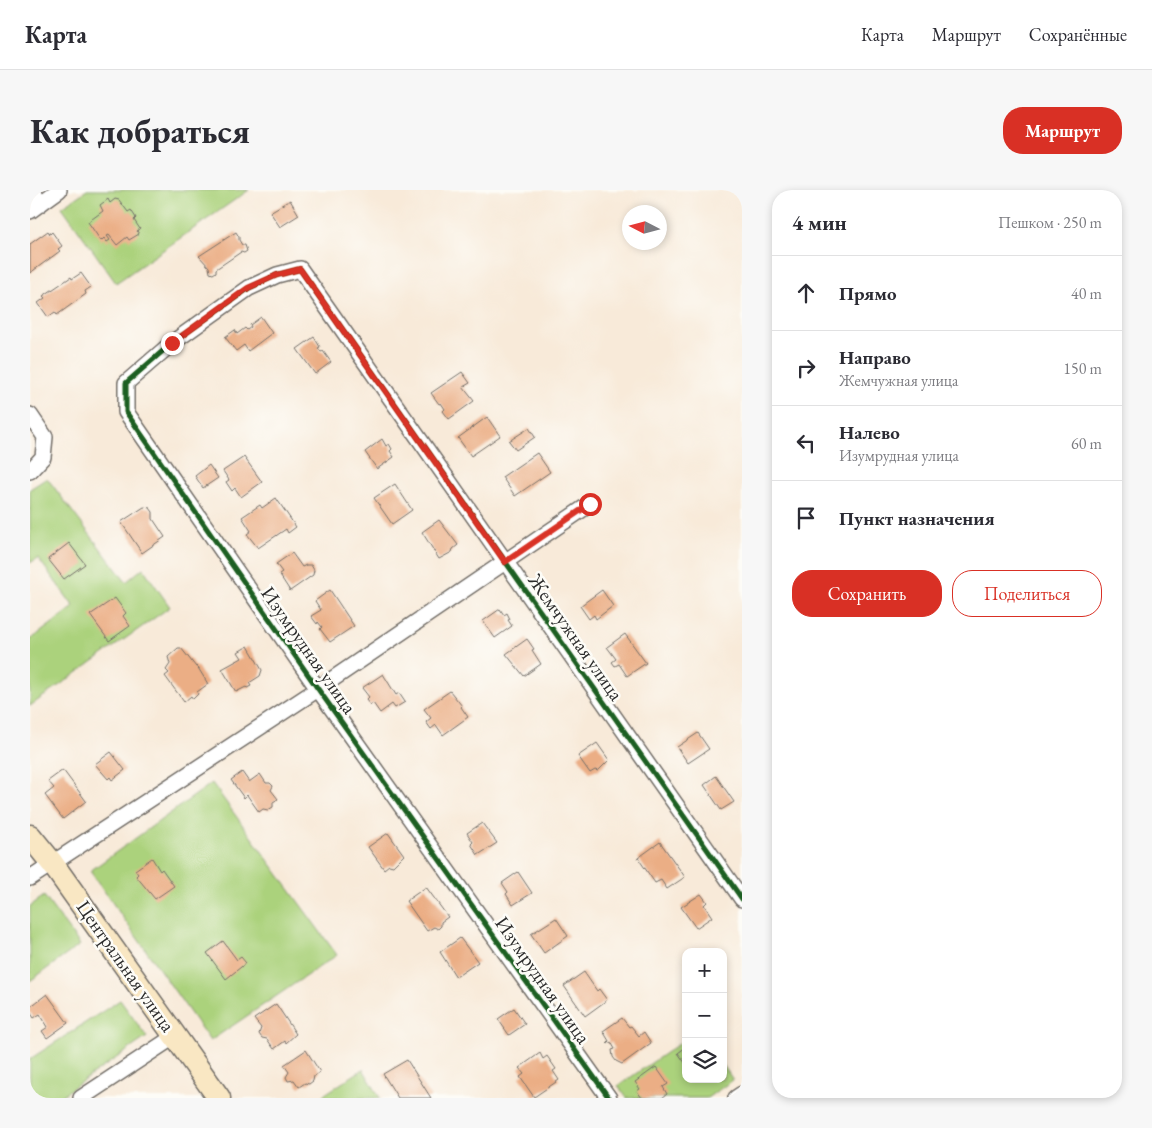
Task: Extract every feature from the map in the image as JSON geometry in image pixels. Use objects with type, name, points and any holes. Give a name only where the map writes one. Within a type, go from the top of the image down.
[{"type":"main road","name":"Центральная улица","points":[[30,836],[52,863],[219,1098]]},
{"type":"street","points":[[32,190],[36,207],[59,190]]},
{"type":"street","name":"Жемчужная улица","points":[[300,269],[742,899]]},
{"type":"street","name":"Изумрудная улица","points":[[300,269],[277,275],[248,288],[172,343],[126,383],[126,412],[318,689],[609,1098]]},
{"type":"street","points":[[30,415],[45,437],[43,457],[30,471]]},
{"type":"street","points":[[30,878],[318,689],[590,504]]},
{"type":"street","points":[[81,1098],[175,1036]]},
{"type":"street","points":[[736,1098],[742,1094]]},
{"type":"green space","points":[[87,190],[249,190],[116,283],[62,207]]},
{"type":"green space","points":[[47,478],[126,582],[143,568],[170,607],[30,706],[30,640],[74,607],[38,558],[30,563],[30,489]]},
{"type":"green space","points":[[212,783],[337,955],[210,1041],[90,871]]},
{"type":"green space","points":[[44,896],[80,945],[30,981],[30,906]]},
{"type":"green space","points":[[120,1000],[147,1037],[58,1098],[30,1098],[30,1059]]},
{"type":"green space","points":[[682,1042],[682,1083],[727,1083],[727,1071],[733,1080],[707,1098],[627,1098],[618,1086]]},
{"type":"green space","points":[[363,1069],[380,1098],[319,1098]]},
{"type":"building","points":[[108,199],[110,203],[115,199],[119,200],[128,212],[131,210],[136,218],[134,220],[140,229],[137,231],[139,234],[129,240],[127,237],[117,245],[109,235],[107,236],[110,240],[107,242],[104,238],[101,241],[88,222],[103,211],[100,205]]},
{"type":"building","points":[[290,200],[299,215],[280,227],[270,212]]},
{"type":"building","points":[[48,231],[50,234],[52,232],[62,246],[58,249],[60,251],[30,273],[30,244]]},
{"type":"building","points":[[236,232],[247,251],[241,252],[216,269],[216,272],[213,274],[210,273],[209,267],[199,256]]},
{"type":"building","points":[[81,273],[91,287],[85,291],[86,294],[57,315],[55,312],[48,317],[38,303],[45,298],[43,296],[71,277],[72,279]]},
{"type":"building","points":[[261,317],[272,333],[248,351],[244,345],[236,351],[225,337],[235,330],[237,334],[245,328],[247,330],[251,327],[250,325]]},
{"type":"building","points":[[314,337],[320,347],[318,348],[321,352],[323,351],[331,362],[315,374],[297,349]]},
{"type":"building","points":[[462,372],[470,383],[463,387],[474,401],[449,419],[443,411],[445,409],[441,403],[439,404],[431,393]]},
{"type":"building","points":[[487,417],[500,436],[471,456],[458,438]]},
{"type":"building","points":[[529,428],[535,437],[516,450],[509,441]]},
{"type":"building","points":[[382,439],[386,446],[389,444],[392,449],[390,451],[394,457],[377,469],[365,452]]},
{"type":"building","points":[[537,453],[550,472],[515,496],[502,477]]},
{"type":"building","points":[[244,457],[262,482],[241,497],[235,488],[232,491],[226,482],[229,480],[223,471]]},
{"type":"building","points":[[209,465],[218,478],[203,488],[195,476]]},
{"type":"building","points":[[395,484],[412,510],[392,524],[374,498]]},
{"type":"building","points":[[276,498],[296,527],[288,533],[286,529],[258,548],[247,534],[251,531],[242,517],[260,505],[262,508]]},
{"type":"building","points":[[144,507],[150,508],[153,512],[153,519],[165,537],[142,553],[121,522]]},
{"type":"building","points":[[439,520],[458,545],[452,552],[439,559],[422,532]]},
{"type":"building","points":[[69,543],[85,564],[64,579],[48,559]]},
{"type":"building","points":[[292,553],[302,567],[311,565],[314,570],[313,575],[290,591],[279,574],[282,572],[276,564]]},
{"type":"building","points":[[330,590],[354,626],[330,642],[320,629],[322,627],[311,616],[321,610],[315,601]]},
{"type":"building","points":[[602,590],[613,606],[596,619],[594,615],[589,619],[580,606]]},
{"type":"building","points":[[115,598],[126,613],[123,616],[130,626],[109,641],[90,615]]},
{"type":"building","points":[[500,609],[504,615],[507,613],[510,619],[508,620],[512,626],[495,638],[483,621]]},
{"type":"building","points":[[625,634],[646,663],[627,676],[619,664],[615,666],[612,662],[616,659],[607,647]]},
{"type":"building","points":[[527,639],[541,664],[524,676],[506,654]]},
{"type":"building","points":[[248,646],[262,670],[260,676],[249,683],[251,686],[236,692],[222,669],[242,658],[238,652]]},
{"type":"building","points":[[178,648],[181,648],[197,666],[208,684],[197,692],[198,694],[193,699],[191,696],[184,702],[165,676],[169,673],[166,670],[170,664],[168,657]]},
{"type":"building","points":[[383,674],[396,695],[399,693],[405,702],[395,708],[392,704],[380,713],[373,703],[370,705],[366,700],[369,697],[362,688]]},
{"type":"building","points":[[450,691],[468,717],[443,735],[436,725],[431,729],[426,722],[431,718],[424,709]]},
{"type":"building","points":[[698,733],[709,749],[688,763],[677,747]]},
{"type":"building","points":[[597,743],[609,760],[598,771],[595,770],[590,773],[578,756]]},
{"type":"building","points":[[111,752],[125,770],[112,780],[110,777],[108,779],[95,764]]},
{"type":"building","points":[[63,770],[86,801],[63,819],[45,795],[54,788],[48,781]]},
{"type":"building","points":[[242,772],[249,782],[260,774],[266,783],[270,783],[273,786],[271,790],[278,799],[273,802],[273,807],[259,812],[247,795],[244,798],[231,780]]},
{"type":"building","points":[[716,776],[734,802],[721,810],[704,785]]},
{"type":"building","points":[[482,823],[497,843],[478,855],[467,833]]},
{"type":"building","points":[[388,833],[404,855],[393,866],[389,865],[384,869],[368,847]]},
{"type":"building","points":[[660,842],[685,877],[667,889],[661,880],[655,883],[638,858]]},
{"type":"building","points":[[152,858],[160,871],[162,869],[174,886],[155,899],[136,876],[138,874],[135,870]]},
{"type":"building","points":[[518,872],[532,893],[513,905],[502,883]]},
{"type":"building","points":[[426,887],[448,917],[441,922],[441,926],[438,929],[434,927],[427,931],[406,901]]},
{"type":"building","points":[[701,894],[707,902],[704,905],[712,917],[696,928],[681,907]]},
{"type":"building","points":[[556,918],[568,936],[544,953],[531,934]]},
{"type":"building","points":[[460,938],[478,962],[456,977],[440,952]]},
{"type":"building","points":[[223,941],[237,960],[241,957],[246,963],[226,979],[207,953]]},
{"type":"building","points":[[584,972],[597,991],[599,989],[607,1000],[585,1016],[564,986]]},
{"type":"building","points":[[47,994],[68,1023],[47,1038],[42,1031],[48,1027],[40,1014],[34,1018],[30,1012],[30,1007]]},
{"type":"building","points":[[276,1004],[296,1034],[286,1043],[285,1041],[274,1049],[267,1039],[262,1038],[259,1034],[261,1028],[254,1019]]},
{"type":"building","points":[[514,1008],[525,1024],[509,1035],[498,1019]]},
{"type":"building","points":[[622,1018],[639,1036],[644,1032],[651,1043],[622,1064],[613,1057],[612,1050],[615,1049],[611,1042],[607,1043],[609,1041],[603,1031]]},
{"type":"building","points":[[306,1050],[320,1072],[314,1076],[313,1081],[309,1084],[305,1083],[299,1087],[294,1080],[288,1081],[286,1077],[289,1072],[284,1065]]},
{"type":"building","points":[[682,1050],[682,1058],[678,1053]]},
{"type":"building","points":[[540,1053],[543,1059],[547,1056],[556,1069],[553,1071],[559,1080],[534,1097],[520,1077],[524,1074],[519,1068]]},
{"type":"building","points":[[407,1060],[431,1098],[398,1098],[383,1074]]},
{"type":"building","points":[[656,1067],[668,1084],[663,1087],[667,1094],[662,1098],[642,1098],[637,1091],[640,1089],[635,1082]]},
{"type":"cycle path","points":[[609,1098],[318,689],[126,412],[126,383],[172,343],[249,288],[277,275],[300,269],[742,899]]},
{"type":"route","points":[[172,343],[248,288],[277,275],[300,269],[505,562],[590,504]]}]
